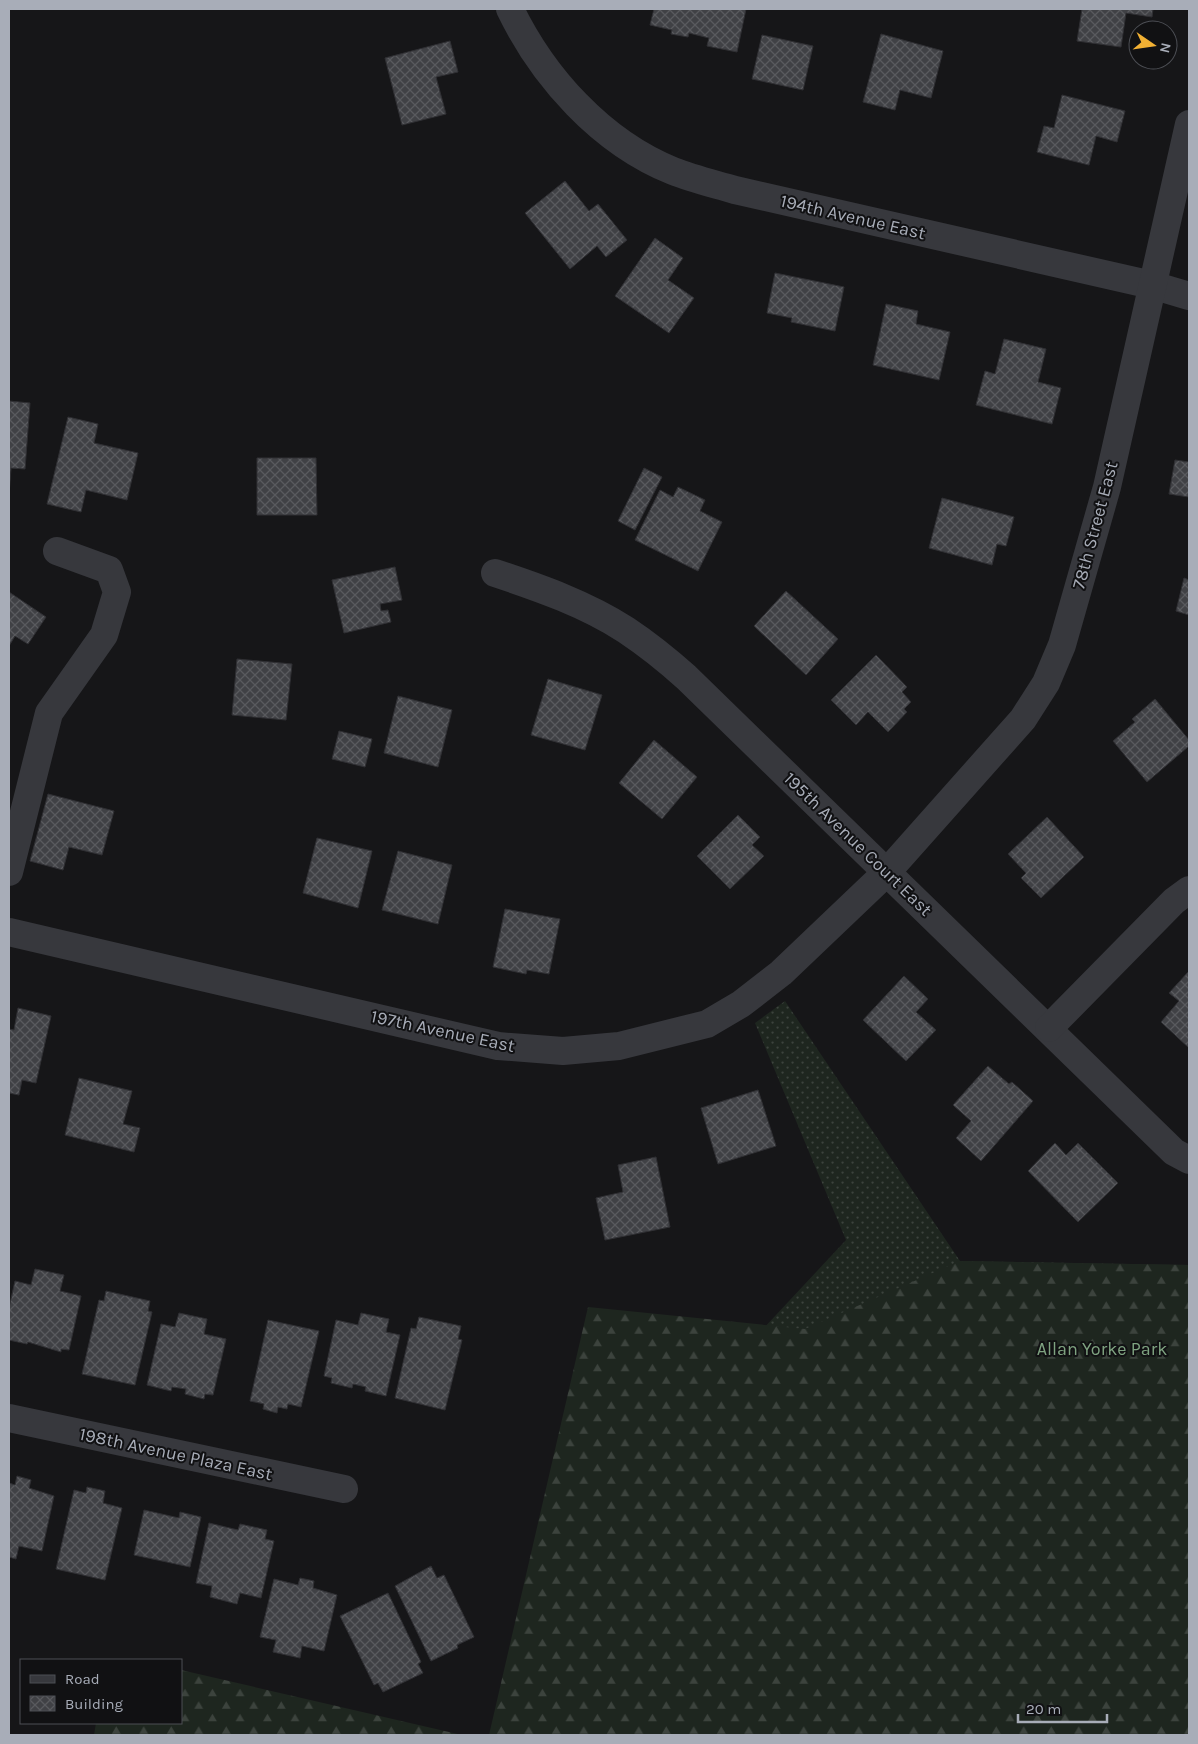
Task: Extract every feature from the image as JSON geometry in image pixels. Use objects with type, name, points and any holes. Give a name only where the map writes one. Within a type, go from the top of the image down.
[{"type":"street","name":"194th Avenue East","points":[[510,9],[550,72],[592,120],[631,149],[672,171],[735,190],[1152,285],[1189,296]]},
{"type":"street","name":"78th Street East","points":[[887,872],[1023,719],[1046,683],[1062,645],[1107,488],[1189,124]]},
{"type":"street","points":[[9,872],[49,713],[104,635],[116,592],[109,570],[57,551]]},
{"type":"street","name":"195th Avenue Court East","points":[[495,573],[546,590],[596,613],[625,629],[658,653],[686,677],[1049,1028],[1174,1152],[1189,1160]]},
{"type":"street","name":"197th Avenue East","points":[[9,932],[498,1046],[564,1051],[619,1046],[707,1024],[741,1004],[781,973],[887,872]]},
{"type":"street","points":[[1049,1028],[1174,901],[1189,890]]},
{"type":"street","name":"198th Avenue Plaza East","points":[[9,1418],[344,1489]]},
{"type":"green space","points":[[785,1001],[960,1261],[1189,1265],[746,1347],[846,1240],[755,1023]]},
{"type":"green space","name":"Allan Yorke Park","points":[[960,1261],[1189,1265],[1189,1735],[489,1735],[588,1307],[805,1329]]},
{"type":"green space","points":[[182,1670],[462,1735],[94,1735],[96,1724],[182,1724]]},
{"type":"building","points":[[654,9],[746,9],[737,52],[707,46],[709,38],[689,33],[688,37],[671,34],[672,30],[650,25]]},
{"type":"building","points":[[1082,9],[1153,9],[1152,17],[1126,13],[1121,47],[1077,41]]},
{"type":"building","points":[[881,34],[943,51],[931,98],[900,90],[895,110],[863,102]]},
{"type":"building","points":[[762,35],[813,46],[803,90],[752,79]]},
{"type":"building","points":[[450,41],[458,72],[436,77],[446,114],[402,125],[385,58]]},
{"type":"building","points":[[1062,95],[1125,111],[1117,142],[1096,136],[1089,165],[1037,152],[1044,126],[1054,128]]},
{"type":"building","points":[[565,181],[589,211],[598,204],[627,240],[606,257],[597,246],[570,269],[525,213]]},
{"type":"building","points":[[655,238],[683,258],[668,280],[694,298],[669,333],[615,296]]},
{"type":"building","points":[[775,273],[844,287],[835,331],[791,322],[792,318],[767,313]]},
{"type":"building","points":[[886,304],[918,311],[916,324],[950,332],[939,380],[873,365]]},
{"type":"building","points":[[1004,339],[1046,349],[1038,382],[1061,388],[1052,424],[976,405],[985,371],[995,374]]},
{"type":"building","points":[[9,401],[30,403],[25,469],[11,468],[9,495]]},
{"type":"building","points":[[68,417],[98,424],[94,443],[138,453],[127,500],[86,490],[81,512],[47,504]]},
{"type":"building","points":[[257,458],[316,458],[317,515],[257,515]]},
{"type":"building","points":[[1175,460],[1189,462],[1189,497],[1169,494]]},
{"type":"building","points":[[644,468],[662,477],[635,530],[618,521]]},
{"type":"building","points":[[678,487],[705,500],[700,511],[722,522],[698,571],[635,540],[660,490],[673,497]]},
{"type":"building","points":[[942,498],[1014,517],[1006,546],[997,544],[992,565],[929,548]]},
{"type":"building","points":[[395,567],[402,600],[380,604],[381,611],[388,610],[391,622],[344,633],[332,580]]},
{"type":"building","points":[[1184,578],[1189,580],[1189,615],[1176,611]]},
{"type":"building","points":[[786,591],[838,639],[806,675],[754,626]]},
{"type":"building","points":[[9,592],[46,617],[28,644],[15,636],[9,646]]},
{"type":"building","points":[[876,655],[907,687],[902,692],[911,702],[904,709],[907,712],[888,732],[868,712],[856,725],[831,700]]},
{"type":"building","points":[[237,659],[292,664],[286,720],[232,715]]},
{"type":"building","points":[[548,679],[602,695],[585,750],[531,735]]},
{"type":"building","points":[[398,696],[452,710],[438,767],[384,753]]},
{"type":"building","points":[[1155,699],[1189,740],[1189,746],[1147,782],[1113,741],[1135,722],[1132,719]]},
{"type":"building","points":[[339,731],[372,739],[365,767],[332,759]]},
{"type":"building","points":[[654,740],[697,777],[662,819],[619,783]]},
{"type":"building","points":[[48,794],[114,811],[102,855],[69,847],[63,870],[30,861]]},
{"type":"building","points":[[738,815],[760,837],[752,845],[764,856],[730,889],[697,856]]},
{"type":"building","points":[[1047,817],[1084,857],[1041,898],[1021,878],[1026,873],[1008,854]]},
{"type":"building","points":[[317,838],[372,851],[358,908],[303,893]]},
{"type":"building","points":[[398,851],[452,865],[438,924],[382,910]]},
{"type":"building","points":[[505,909],[560,919],[549,974],[527,970],[526,974],[493,967]]},
{"type":"building","points":[[1189,971],[1189,1048],[1161,1022],[1179,1001],[1169,993]]},
{"type":"building","points":[[904,976],[928,999],[916,1012],[936,1030],[906,1061],[863,1020]]},
{"type":"building","points":[[18,1008],[51,1016],[36,1083],[22,1080],[19,1095],[9,1093],[9,1029],[14,1030]]},
{"type":"building","points":[[988,1066],[1009,1084],[1012,1082],[1033,1101],[981,1161],[956,1138],[971,1121],[953,1105]]},
{"type":"building","points":[[79,1078],[132,1091],[123,1124],[140,1128],[134,1152],[65,1135]]},
{"type":"building","points":[[758,1090],[776,1146],[718,1164],[701,1108]]},
{"type":"building","points":[[1055,1143],[1066,1155],[1078,1143],[1118,1183],[1078,1222],[1028,1171]]},
{"type":"building","points":[[656,1157],[670,1227],[605,1240],[596,1198],[623,1192],[618,1165]]},
{"type":"building","points":[[35,1269],[64,1275],[60,1291],[81,1296],[69,1350],[61,1349],[61,1352],[28,1342],[27,1344],[9,1340],[9,1308],[15,1281],[31,1285]]},
{"type":"building","points":[[106,1291],[150,1301],[148,1311],[152,1312],[135,1385],[82,1374],[99,1300],[104,1301]]},
{"type":"building","points":[[179,1313],[207,1319],[204,1334],[226,1339],[213,1395],[205,1394],[204,1399],[185,1394],[186,1389],[172,1387],[171,1391],[147,1385],[161,1324],[175,1327]]},
{"type":"building","points":[[361,1313],[389,1319],[386,1332],[400,1335],[386,1396],[365,1391],[366,1387],[353,1384],[352,1388],[331,1383],[332,1378],[324,1376],[336,1320],[358,1325]]},
{"type":"building","points":[[419,1317],[461,1326],[458,1339],[462,1340],[445,1410],[395,1398],[411,1328],[416,1329]]},
{"type":"building","points":[[268,1320],[319,1331],[301,1407],[288,1404],[287,1409],[278,1407],[277,1413],[263,1409],[264,1404],[250,1401]]},
{"type":"building","points":[[17,1476],[31,1480],[29,1488],[54,1496],[42,1551],[19,1546],[16,1559],[9,1557],[9,1483],[15,1485]]},
{"type":"building","points":[[87,1487],[105,1491],[103,1503],[122,1508],[105,1580],[56,1569],[74,1490],[86,1493]]},
{"type":"building","points":[[144,1510],[179,1518],[180,1512],[201,1517],[190,1567],[134,1555]]},
{"type":"building","points":[[209,1523],[238,1530],[240,1524],[267,1530],[265,1539],[274,1541],[261,1598],[240,1593],[237,1604],[210,1597],[212,1586],[196,1583]]},
{"type":"building","points":[[431,1566],[437,1578],[444,1575],[474,1637],[457,1645],[458,1648],[431,1661],[395,1586]]},
{"type":"building","points":[[300,1578],[314,1581],[313,1588],[337,1595],[324,1651],[302,1646],[300,1658],[273,1652],[276,1640],[260,1637],[274,1579],[298,1585]]},
{"type":"building","points":[[388,1593],[421,1662],[418,1664],[423,1673],[383,1692],[378,1683],[374,1685],[340,1616]]}]
